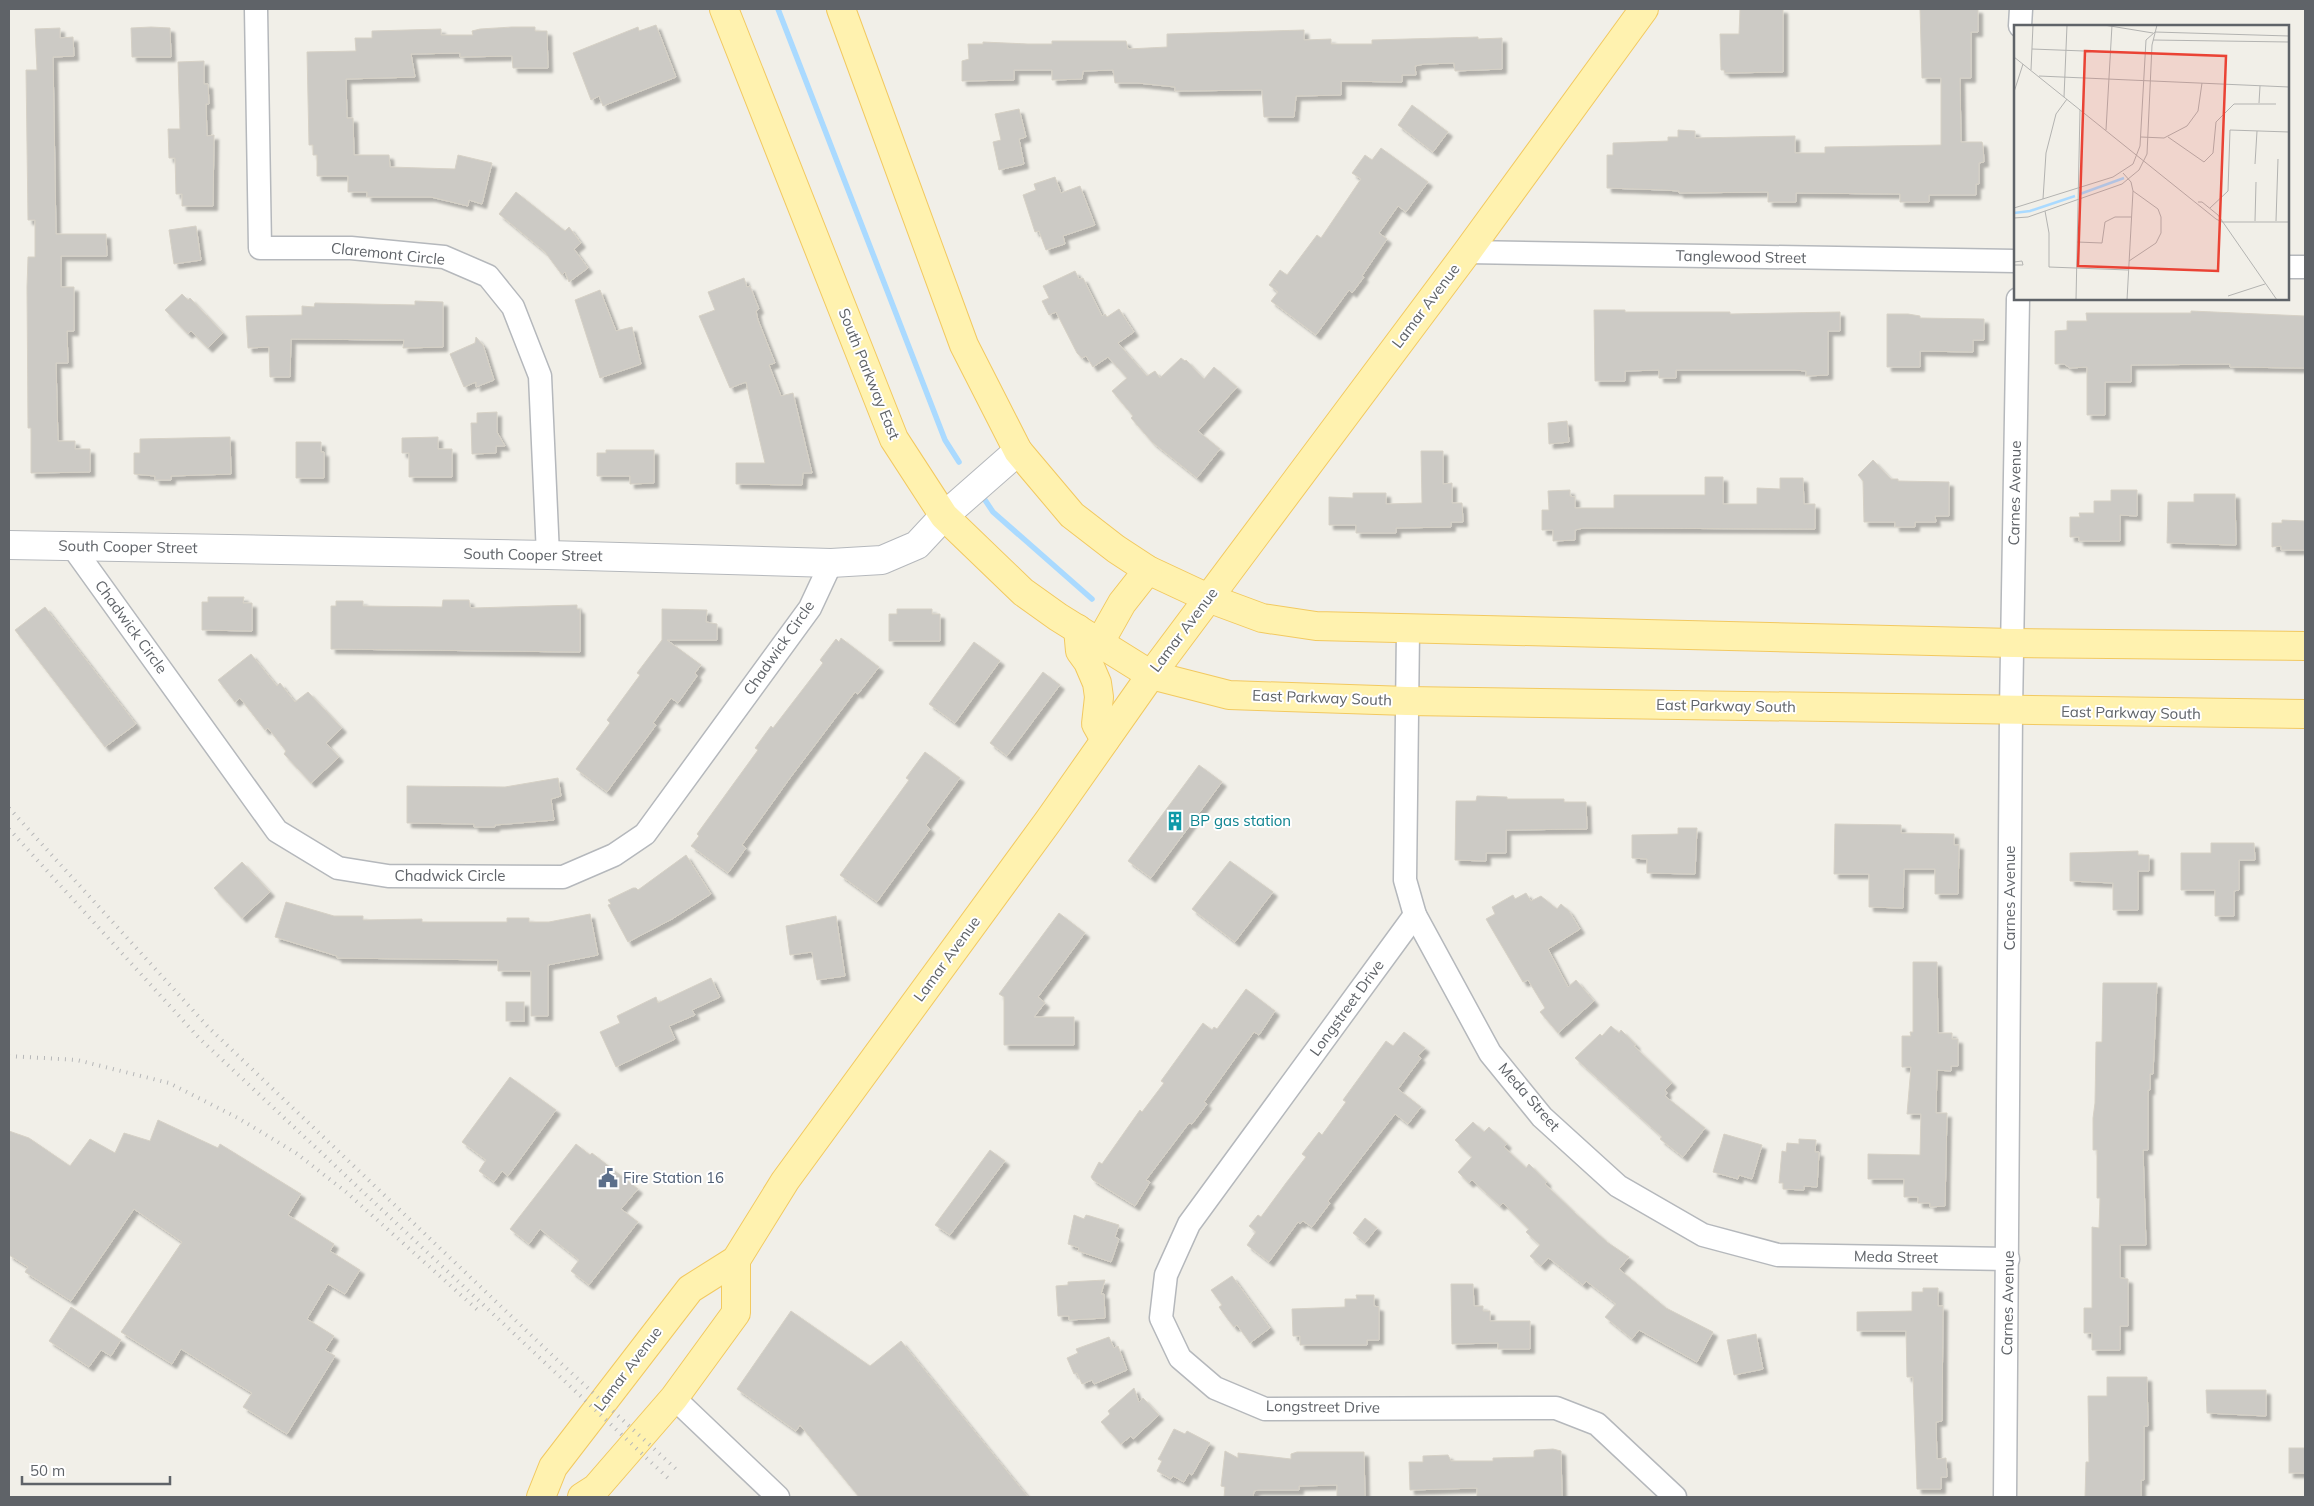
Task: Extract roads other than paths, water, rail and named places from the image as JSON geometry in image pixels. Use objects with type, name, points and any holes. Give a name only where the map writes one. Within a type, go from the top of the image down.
[{"type":"main road","name":"South Parkway East","points":[[724,9],[894,439],[944,516],[1023,592],[1151,674]]},
{"type":"main road","points":[[841,9],[964,345],[1018,451],[1072,515],[1116,549],[1148,570],[1208,598],[1262,618],[1316,626],[1408,630],[2012,643],[2305,646]]},
{"type":"main road","name":"Lamar Avenue","points":[[541,1497],[553,1467],[690,1289],[736,1260],[790,1174],[1049,820],[1151,674],[1467,252],[1644,9]]},
{"type":"main road","points":[[1105,740],[1096,724],[1099,697],[1097,683],[1088,662],[1080,651],[1089,636],[1122,602],[1148,570]]},
{"type":"main road","name":"East Parkway South","points":[[1151,674],[1229,696],[1407,701],[2305,714]]},
{"type":"main road","points":[[582,1497],[596,1488],[674,1398],[736,1313],[736,1260]]},
{"type":"main road","points":[[603,1497],[625,1454]]},
{"type":"street","name":"Claremont Circle","points":[[256,9],[260,248],[351,248],[444,257],[488,276],[513,307],[540,376],[548,555]]},
{"type":"street","points":[[2020,9],[2020,25]]},
{"type":"street","name":"Tanglewood Street","points":[[1467,252],[2014,261]]},
{"type":"street","points":[[2289,267],[2305,267]]},
{"type":"street","name":"Carnes Avenue","points":[[2005,1497],[2011,711],[2018,300]]},
{"type":"street","name":"South Cooper Street","points":[[9,545],[548,555],[830,563],[882,560],[917,544],[944,516],[1018,451]]},
{"type":"street","name":"Chadwick Circle","points":[[72,546],[277,831],[338,868],[388,876],[563,877],[614,854],[645,834],[810,608],[830,563]]},
{"type":"street","name":"Meda Street","points":[[1408,630],[1405,880],[1415,915],[1490,1053],[1542,1117],[1618,1186],[1703,1235],[1778,1255],[2008,1259]]},
{"type":"street","name":"Longstreet Drive","points":[[1415,915],[1189,1224],[1166,1275],[1161,1318],[1180,1358],[1215,1388],[1265,1409],[1556,1408],[1598,1424],[1675,1497]]},
{"type":"street","points":[[674,1398],[778,1497]]},
{"type":"waterway","points":[[778,9],[945,440],[959,462]]},
{"type":"waterway","points":[[985,500],[993,512],[1092,599]]},
{"type":"railway","points":[[9,808],[209,1028],[553,1356],[677,1470]]},
{"type":"railway","points":[[9,829],[199,1038],[670,1480]]},
{"type":"railway","points":[[9,1056],[77,1060],[169,1083],[238,1118],[296,1153],[346,1192],[481,1313]]},
{"type":"place","name":"BP gas station","points":[[1175,821]]},
{"type":"place","name":"Fire Station 16","points":[[608,1178]]}]
